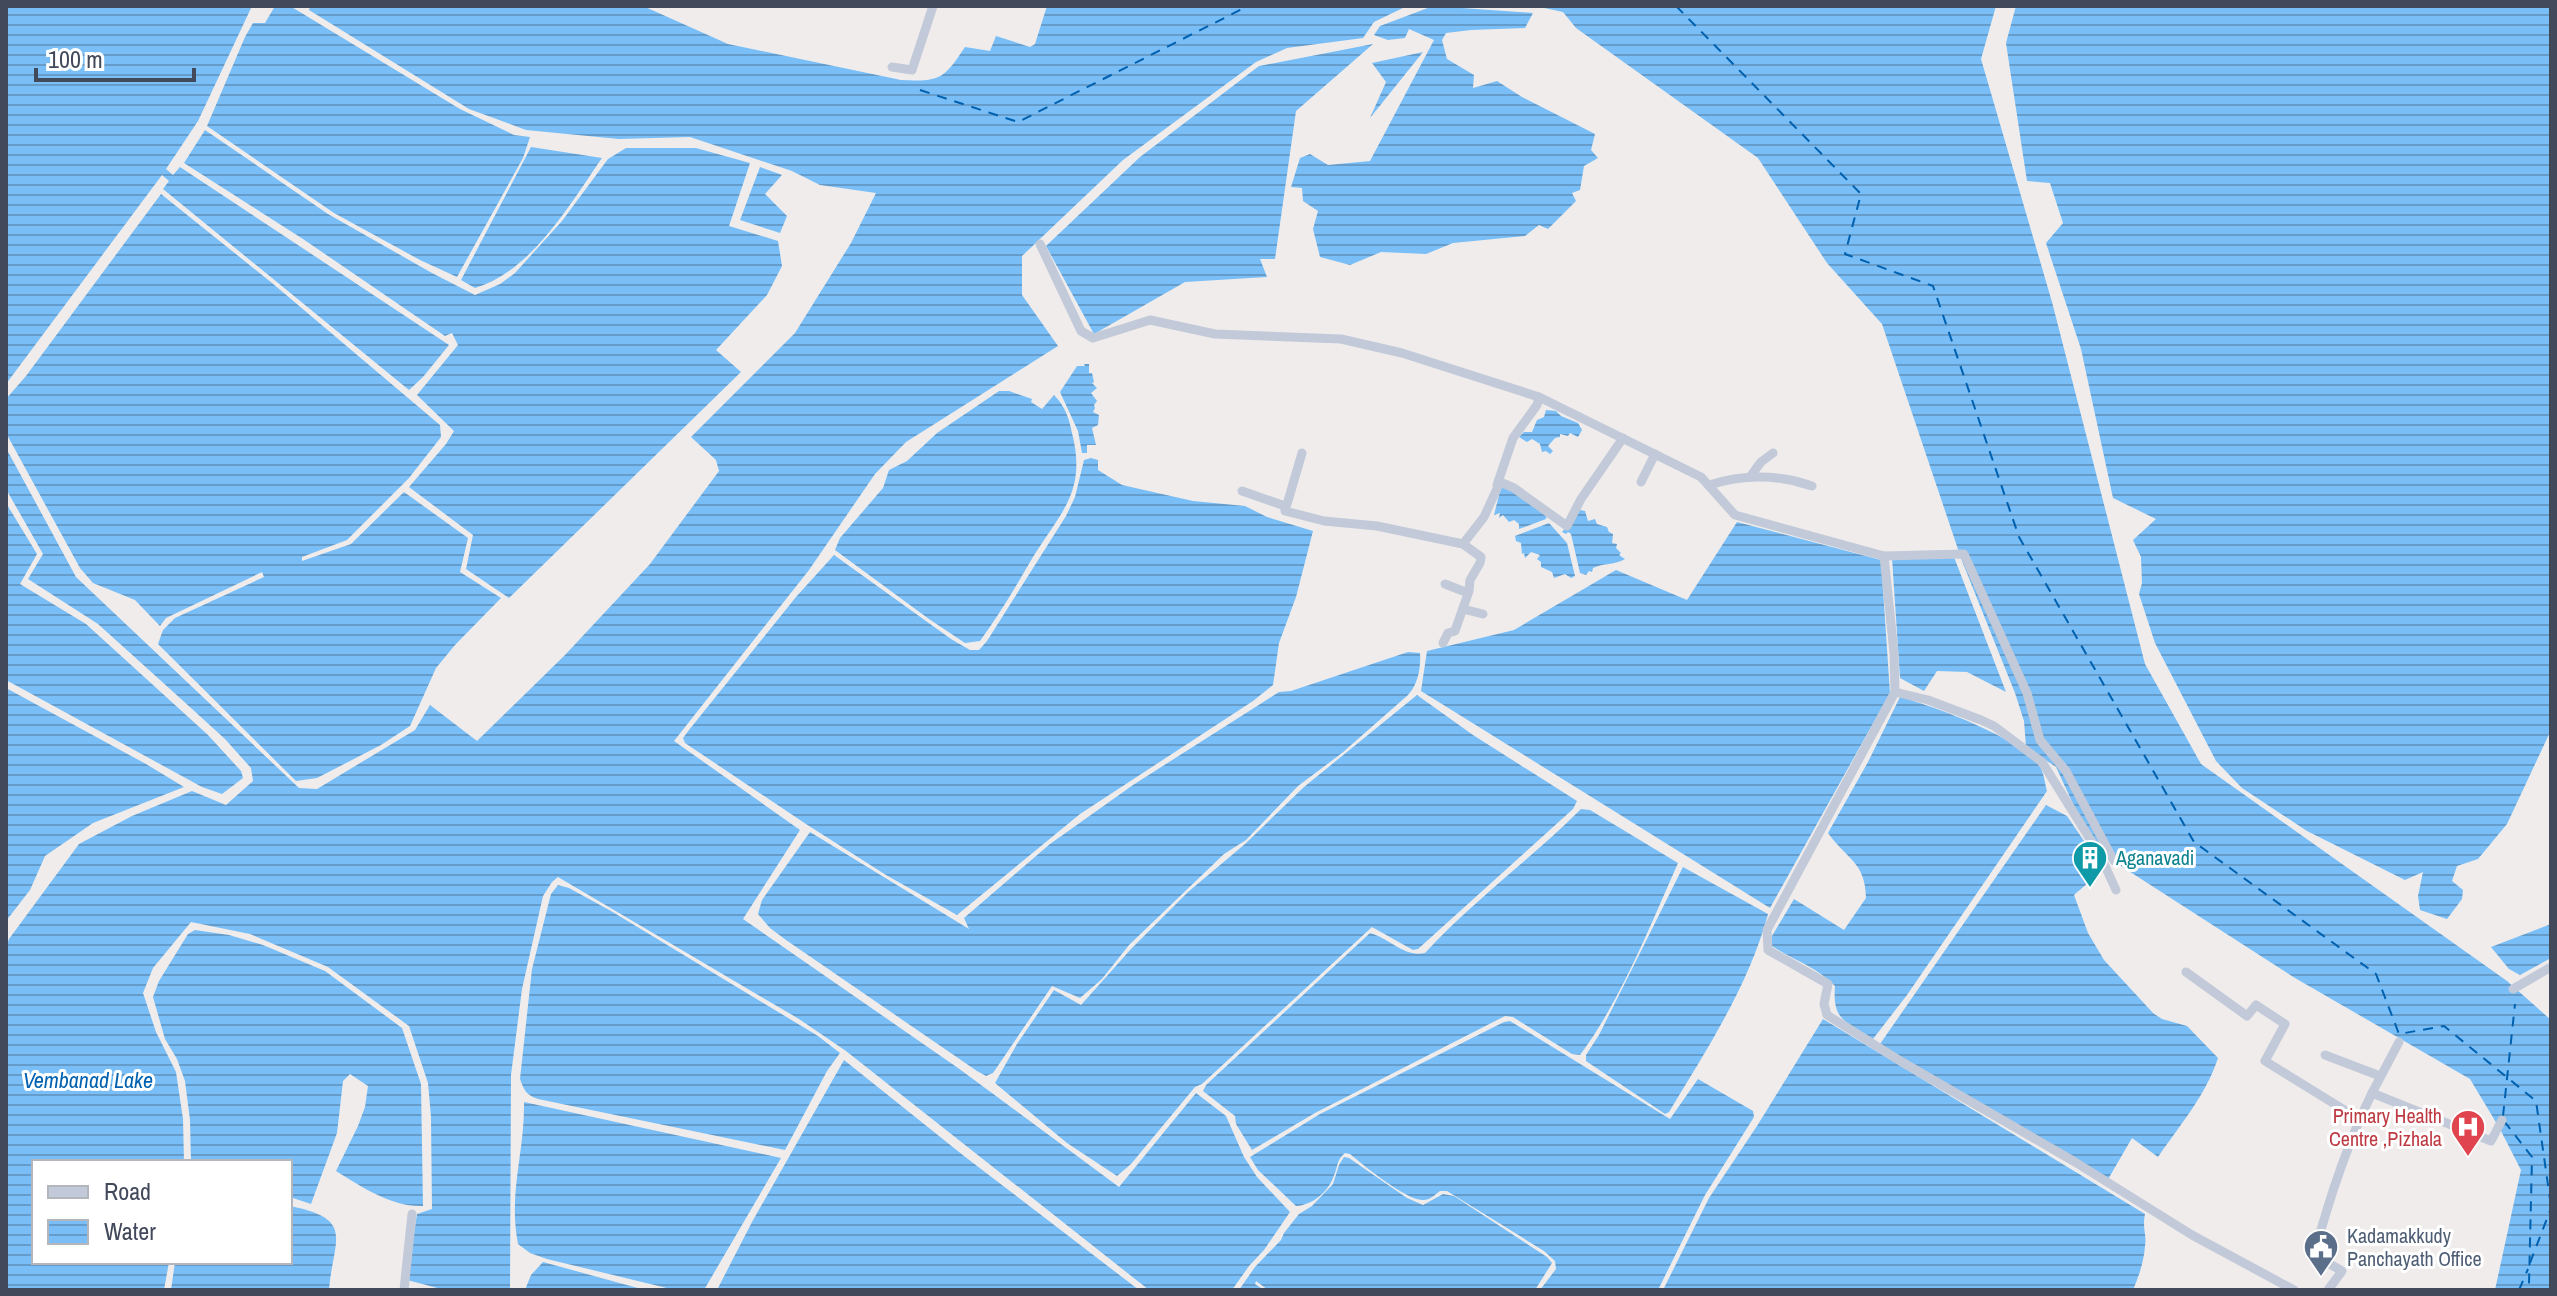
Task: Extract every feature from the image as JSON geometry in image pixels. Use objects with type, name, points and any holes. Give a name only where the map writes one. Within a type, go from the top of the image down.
[{"type":"street","points":[[892,67],[912,70],[933,6]]},
{"type":"street","points":[[1040,244],[1081,331],[1093,338],[1150,320],[1215,334],[1341,339],[1402,353],[1539,397],[1701,477],[1735,515],[1884,556],[1964,554],[2027,693],[2040,740],[2066,771],[2114,861]]},
{"type":"street","points":[[1463,544],[1484,517],[1513,438],[1537,405],[1539,397]]},
{"type":"street","points":[[1497,485],[1505,483],[1567,526],[1581,499],[1623,438]]},
{"type":"street","points":[[1302,453],[1285,511],[1324,521],[1377,526],[1463,544],[1481,557],[1470,580],[1455,631],[1448,633],[1443,643]]},
{"type":"street","points":[[1750,477],[1761,462],[1773,453]]},
{"type":"street","points":[[1641,482],[1655,454]]},
{"type":"street","points":[[1709,485],[1764,475],[1812,486]]},
{"type":"street","points":[[1242,491],[1285,506]]},
{"type":"street","points":[[1884,556],[1895,692],[1767,930],[1768,950],[1828,984],[1824,1004],[1827,1015],[2192,1235],[2294,1290]]},
{"type":"street","points":[[1445,584],[1468,593]]},
{"type":"street","points":[[1463,609],[1483,614]]},
{"type":"street","points":[[1895,692],[1928,700],[1994,726],[2042,762],[2100,855],[2116,890]]},
{"type":"street","points":[[2513,989],[2551,967]]},
{"type":"street","points":[[2186,972],[2247,1016],[2256,1005],[2285,1024],[2265,1061],[2359,1119]]},
{"type":"street","points":[[2328,1290],[2342,1271],[2314,1255],[2325,1213],[2359,1119],[2399,1042]]},
{"type":"street","points":[[2325,1055],[2380,1076]]},
{"type":"street","points":[[2372,1093],[2491,1141],[2502,1120]]},
{"type":"street","points":[[404,1290],[412,1214]]},
{"type":"water","points":[[6,6],[252,6],[198,121],[166,169],[173,175],[180,167],[449,345],[423,377],[409,390],[163,189],[169,181],[162,175],[6,384]]},
{"type":"water","points":[[275,6],[290,6],[460,109],[514,135],[530,137],[523,158],[457,277],[334,213],[207,126],[245,37],[253,23],[265,23]]},
{"type":"water","name":"Vembanad Lake","points":[[310,6],[643,6],[728,44],[901,80],[924,80],[946,72],[965,47],[990,51],[996,36],[1030,47],[1035,44],[1047,6],[1407,6],[1374,22],[1363,38],[1287,48],[1256,62],[1123,160],[1022,256],[1022,295],[1058,346],[906,442],[875,474],[809,570],[674,741],[800,830],[743,919],[958,1068],[1119,1187],[1196,1093],[1226,1116],[1244,1157],[1257,1177],[1290,1212],[1232,1290],[1149,1290],[846,1051],[799,1019],[558,877],[543,896],[522,989],[511,1075],[510,1290],[445,1290],[407,1280],[417,1214],[432,1209],[428,1083],[409,1026],[328,967],[250,934],[191,922],[153,968],[143,993],[156,1032],[176,1072],[183,1119],[184,1160],[32,1160],[32,1264],[169,1264],[164,1290],[6,1290],[6,948],[9,939],[79,844],[132,816],[192,791],[226,805],[253,781],[251,768],[225,739],[98,624],[28,579],[43,554],[6,489],[6,448],[76,577],[299,788],[317,789],[415,730],[430,705],[477,741],[565,655],[650,564],[719,471],[716,460],[691,437],[795,333],[851,243],[876,193],[820,185],[792,171],[690,137],[619,139],[526,130],[469,109],[309,10]]},
{"type":"water","points":[[1433,6],[1533,13],[1525,28],[1446,33],[1442,40],[1447,59],[1474,75],[1473,88],[1497,81],[1595,134],[1591,150],[1598,158],[1584,166],[1580,190],[1572,193],[1576,201],[1548,229],[1539,225],[1525,236],[1453,243],[1426,254],[1381,252],[1350,265],[1320,257],[1313,229],[1318,211],[1303,201],[1302,188],[1291,187],[1300,158],[1310,154],[1328,165],[1370,161],[1434,40],[1409,29],[1405,38],[1388,40],[1374,35],[1380,26]]},
{"type":"water","points":[[1535,6],[1996,6],[1981,59],[2052,302],[2145,664],[2201,764],[2507,981],[2551,1020],[2551,1290],[2495,1290],[2521,1170],[2470,1079],[2295,978],[2107,857],[2081,821],[2056,767],[2026,747],[2024,721],[2015,693],[1962,561],[1882,324],[1827,263],[1758,158],[1576,28],[1563,12]]},
{"type":"water","points":[[2016,6],[2551,6],[2551,730],[2507,824],[2478,859],[2457,866],[2452,881],[2463,890],[2462,899],[2447,919],[2420,910],[2418,896],[2423,872],[2405,880],[2307,831],[2242,788],[2216,761],[2155,643],[2139,594],[2142,583],[2141,557],[2133,540],[2156,519],[2113,498],[2081,349],[2046,243],[2063,223],[2050,183],[2027,181],[2006,43]]},
{"type":"water","points":[[1373,44],[1296,111],[1275,259],[1260,259],[1267,277],[1185,282],[1094,334],[1046,246],[1140,157],[1259,66]]},
{"type":"water","points":[[1423,52],[1370,118],[1386,82],[1372,63]]},
{"type":"water","points":[[205,130],[328,214],[475,295],[500,284],[515,273],[562,221],[608,159],[626,148],[696,148],[750,163],[729,226],[778,241],[782,266],[767,295],[716,350],[741,372],[509,598],[466,569],[473,535],[409,487],[454,431],[417,395],[458,345],[452,333],[445,336],[184,163]]},
{"type":"water","points":[[531,147],[602,158],[563,215],[532,252],[496,279],[475,288],[461,280]]},
{"type":"water","points":[[760,167],[782,175],[765,194],[787,216],[780,233],[740,220]]},
{"type":"water","points":[[161,194],[440,425],[441,437],[409,478],[347,540],[302,557],[302,561],[351,544],[404,492],[468,538],[460,572],[501,598],[436,668],[410,726],[381,745],[317,778],[296,781],[158,644],[163,630],[175,618],[264,577],[262,572],[166,618],[160,626],[135,600],[93,583],[80,568],[6,433],[6,399]]},
{"type":"water","points":[[1089,364],[1092,383],[1097,388],[1091,393],[1097,401],[1093,412],[1099,415],[1098,425],[1092,428],[1096,445],[1087,445],[1087,453],[1082,453],[1078,431],[1060,392],[1077,366]]},
{"type":"water","points":[[999,391],[1032,399],[1031,402],[1042,409],[1054,395],[1064,408],[1076,453],[1074,486],[1062,513],[980,641],[965,643],[835,550],[840,538],[883,488],[889,470],[907,461],[937,433]]},
{"type":"water","points":[[1546,410],[1556,411],[1578,423],[1582,430],[1578,437],[1570,433],[1568,436],[1560,434],[1548,446],[1553,451],[1550,454],[1542,452],[1540,444],[1532,439],[1527,442],[1519,437],[1524,432],[1532,432]]},
{"type":"water","points":[[1084,460],[1098,460],[1098,470],[1122,485],[1193,501],[1245,506],[1267,517],[1313,531],[1296,597],[1279,643],[1273,685],[1080,814],[957,915],[886,875],[685,743],[683,738],[689,730],[796,597],[834,555],[951,639],[970,650],[979,650],[1066,516],[1075,497]]},
{"type":"water","points":[[1501,487],[1508,487],[1547,512],[1546,519],[1519,529],[1519,524],[1514,520],[1509,522],[1503,515],[1499,518],[1500,513],[1494,515]]},
{"type":"water","points":[[6,503],[37,554],[20,584],[86,624],[208,735],[241,771],[243,778],[222,794],[202,787],[6,680]]},
{"type":"water","points":[[1580,510],[1585,511],[1588,521],[1595,519],[1597,524],[1607,527],[1613,534],[1612,543],[1617,544],[1619,555],[1625,559],[1597,566],[1586,575],[1580,573],[1571,534],[1562,532]]},
{"type":"water","points":[[1737,522],[1881,560],[1890,693],[1770,908],[1421,691],[1427,651],[1514,630],[1616,570],[1687,600]]},
{"type":"water","points":[[1549,523],[1567,543],[1575,576],[1571,578],[1565,574],[1554,578],[1552,572],[1541,567],[1537,559],[1540,555],[1531,552],[1525,558],[1521,543],[1516,541],[1515,536]]},
{"type":"water","points":[[1954,557],[2006,692],[1967,672],[1937,671],[1924,691],[1900,678],[1892,558]]},
{"type":"water","points":[[1408,652],[1420,653],[1420,659],[1416,681],[1408,695],[1342,753],[1298,786],[1246,840],[1224,854],[1129,945],[1102,979],[1080,998],[1052,986],[993,1073],[986,1076],[786,940],[758,914],[762,900],[810,832],[969,929],[964,918],[1050,844],[1133,785],[1279,692],[1291,691]]},
{"type":"water","points":[[6,688],[184,787],[93,823],[45,856],[30,890],[6,921]]},
{"type":"water","points":[[1417,695],[1473,735],[1577,801],[1573,809],[1418,949],[1413,950],[1372,927],[1202,1084],[1195,1087],[1131,1164],[1117,1176],[1067,1143],[995,1083],[1054,990],[1081,1005],[1188,892],[1245,844],[1304,787]]},
{"type":"water","points":[[1900,697],[1954,715],[2015,745],[2040,767],[2047,791],[1907,995],[1873,1039],[1839,1014],[1835,986],[1813,969],[1772,946],[1772,936],[1794,899],[1844,930],[1866,898],[1859,868],[1828,833]]},
{"type":"water","points":[[2046,805],[2067,816],[2097,860],[2094,876],[2074,895],[2088,933],[2104,960],[2153,1013],[2187,1026],[2218,1058],[2200,1097],[2158,1157],[2132,1138],[2107,1181],[1880,1044]]},
{"type":"water","points":[[1581,809],[1590,810],[1678,863],[1621,987],[1580,1055],[1572,1054],[1513,1017],[1505,1016],[1315,1113],[1252,1150],[1236,1124],[1235,1116],[1203,1091],[1206,1085],[1370,933],[1411,953],[1425,953]]},
{"type":"water","points":[[1683,867],[1768,914],[1750,966],[1726,1016],[1665,1114],[1586,1061],[1586,1055]]},
{"type":"water","points":[[558,885],[611,911],[818,1036],[840,1053],[827,1071],[785,1150],[538,1099],[526,1092],[520,1079],[532,969],[551,894]]},
{"type":"water","points":[[2551,924],[2551,958],[2520,975],[2509,969],[2491,947]]},
{"type":"water","points":[[195,930],[229,935],[263,945],[325,971],[402,1028],[421,1084],[423,1206],[388,1200],[336,1171],[365,1107],[368,1086],[350,1074],[343,1081],[337,1133],[311,1204],[292,1198],[292,1160],[191,1160],[185,1081],[165,1039],[153,997],[159,981],[188,934]]},
{"type":"water","points":[[1823,1019],[2145,1214],[2144,1252],[2133,1290],[1663,1290],[1709,1198]]},
{"type":"water","points":[[1510,1021],[1670,1119],[1698,1079],[1753,1111],[1754,1117],[1705,1195],[1658,1290],[1540,1290],[1556,1269],[1555,1261],[1544,1251],[1447,1191],[1440,1191],[1426,1200],[1416,1199],[1396,1189],[1345,1153],[1323,1193],[1313,1201],[1296,1206],[1258,1170],[1250,1157],[1320,1114]]},
{"type":"water","points":[[844,1060],[964,1156],[1139,1290],[717,1290]]},
{"type":"water","points":[[524,1102],[781,1158],[704,1290],[675,1290],[547,1259],[530,1253],[518,1244],[515,1207]]},
{"type":"water","points":[[1344,1157],[1423,1205],[1443,1194],[1454,1196],[1552,1263],[1535,1290],[1268,1290],[1256,1281],[1255,1284],[1264,1290],[1239,1290],[1299,1214],[1312,1206],[1333,1184]]},
{"type":"water","points":[[292,1206],[324,1217],[336,1234],[329,1290],[171,1290],[175,1264],[292,1264]]},
{"type":"water","points":[[543,1262],[645,1290],[525,1290],[531,1275]]},
{"type":"ferry route","points":[[920,90],[1018,122],[1248,6]]},
{"type":"ferry route","points":[[1676,6],[1861,194],[1845,254],[1933,286],[2019,537],[2194,842],[2376,974],[2399,1034],[2444,1026],[2536,1101],[2551,1206]]},
{"type":"ferry route","points":[[2503,1116],[2515,1004]]},
{"type":"ferry route","points":[[2504,1121],[2532,1157],[2529,1284],[2532,1290]]},
{"type":"ferry route","points":[[2530,1263],[2551,1208]]},
{"type":"ferry route","points":[[2519,1290],[2528,1269]]},
{"type":"place","name":"Aganavadi","points":[[2090,889]]},
{"type":"place","name":"Primary Health Centre ,Pizhala","points":[[2468,1158]]},
{"type":"place","name":"Kadamakkudy Panchayath Office","points":[[2321,1278]]}]
